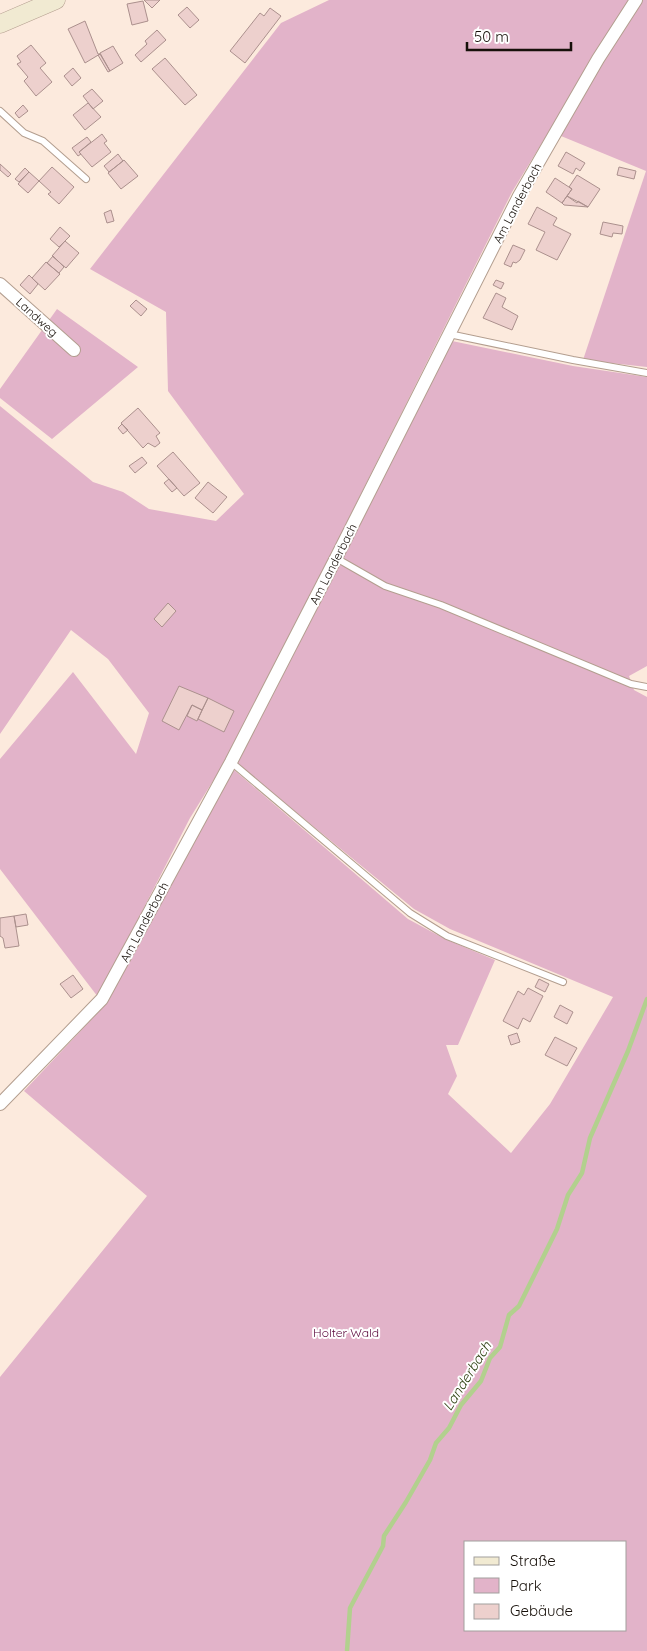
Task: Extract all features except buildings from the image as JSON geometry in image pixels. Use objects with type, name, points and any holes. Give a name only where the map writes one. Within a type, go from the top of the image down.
[{"type":"main road","points":[[0,24],[56,0]]},
{"type":"street","name":"Am Landerbach","points":[[0,1104],[102,999],[230,762],[336,558],[519,196],[598,59],[636,0]]},
{"type":"street","name":"Landweg","points":[[0,284],[74,350]]},
{"type":"lane","points":[[0,112],[24,133],[42,141],[86,179]]},
{"type":"lane","points":[[450,334],[573,360],[647,372]]},
{"type":"lane","points":[[336,558],[385,586],[441,605],[631,684],[647,687]]},
{"type":"lane","points":[[230,762],[410,913],[447,936],[563,982]]},
{"type":"green space","points":[[329,0],[629,0],[512,192],[284,648],[226,760],[190,818],[98,997],[0,869],[0,759],[73,672],[136,754],[149,713],[108,659],[71,630],[0,734],[0,406],[93,482],[123,492],[149,509],[216,521],[244,494],[168,391],[166,312],[90,269],[281,23]]},
{"type":"green space","points":[[643,0],[647,0],[647,367],[583,360],[646,171],[561,136],[602,64]]},
{"type":"green space","points":[[57,309],[138,367],[52,439],[0,398],[0,389]]},
{"type":"green space","name":"Holter Wald","points":[[452,341],[573,366],[647,377],[647,666],[629,676],[634,690],[647,697],[647,1651],[0,1651],[0,1377],[147,1196],[24,1091],[107,1003],[233,769],[408,919],[445,939],[495,960],[458,1045],[446,1045],[457,1076],[448,1094],[511,1153],[550,1104],[613,997],[450,929],[414,909],[236,763]]},
{"type":"waterway","name":"Landerbach","points":[[347,1651],[350,1608],[383,1546],[384,1536],[430,1460],[436,1443],[449,1428],[461,1405],[481,1381],[490,1358],[500,1347],[509,1315],[519,1306],[557,1229],[568,1195],[582,1173],[590,1138],[628,1051],[647,999]]}]
